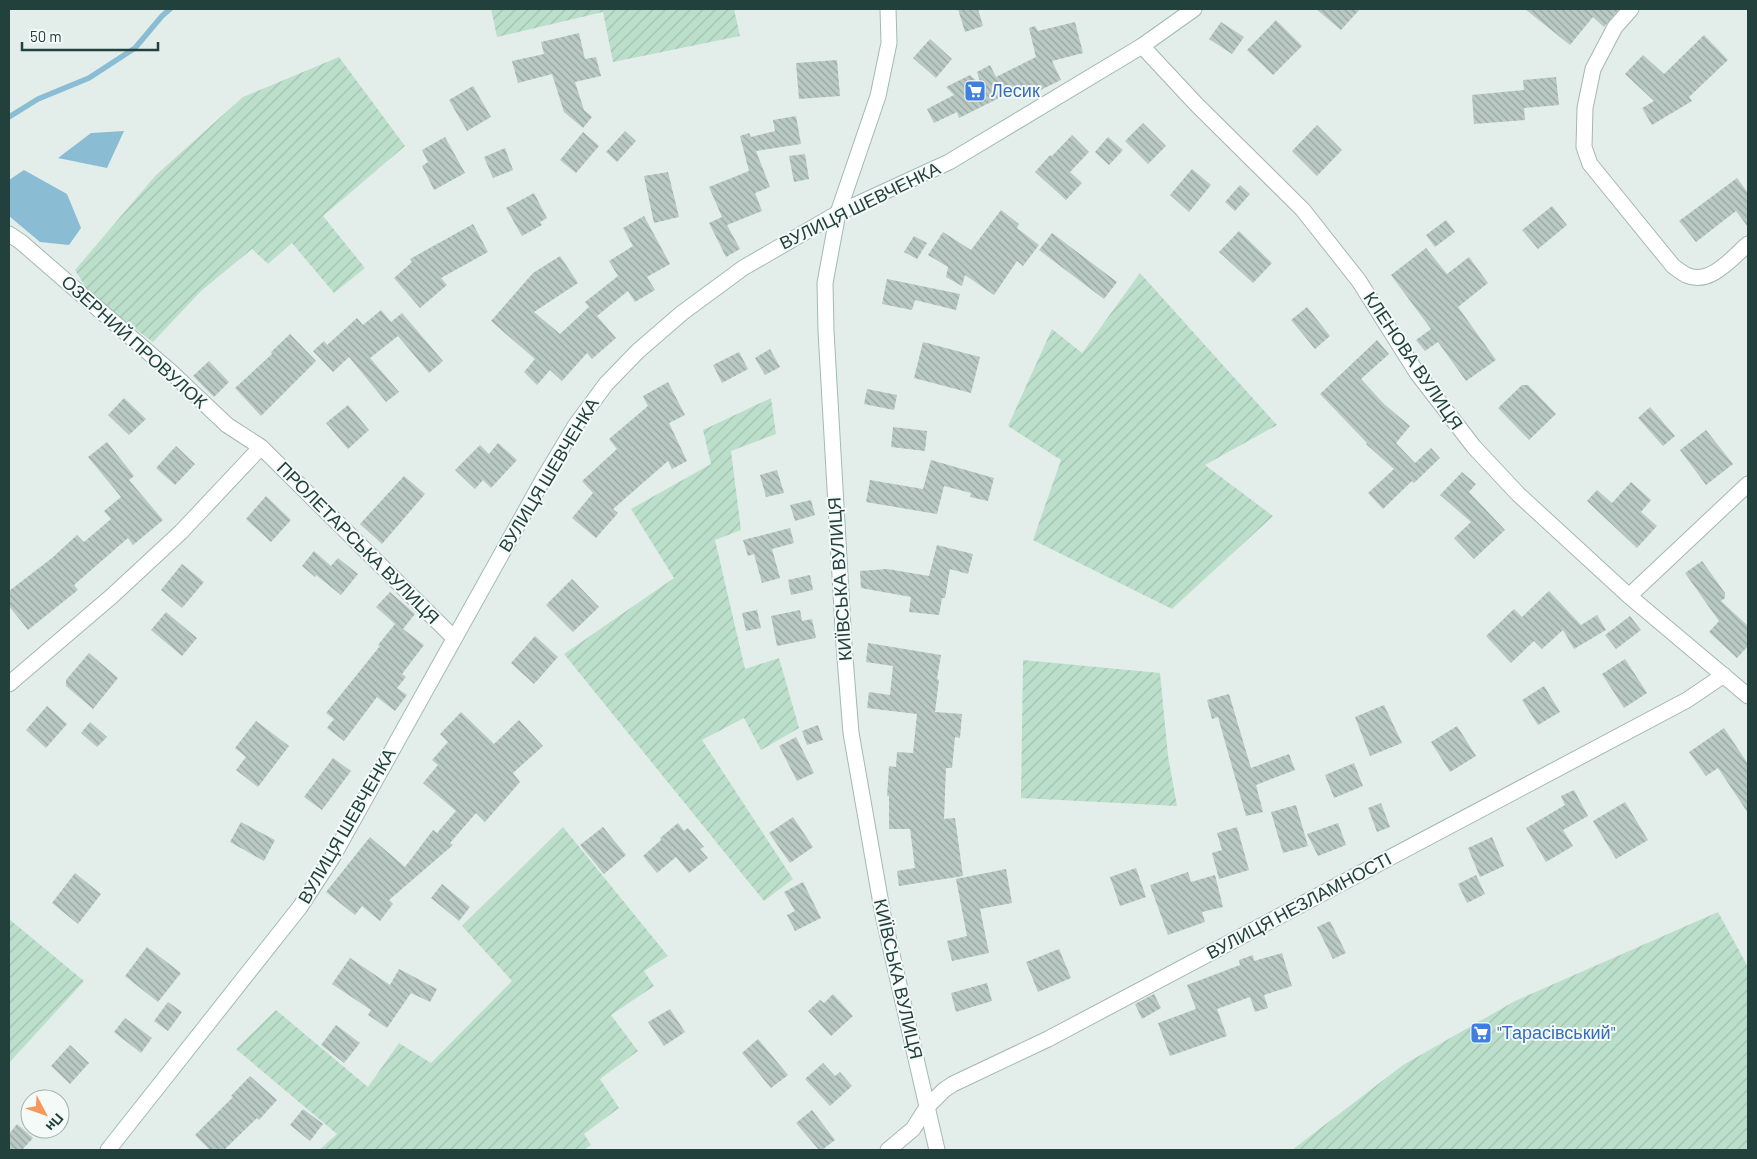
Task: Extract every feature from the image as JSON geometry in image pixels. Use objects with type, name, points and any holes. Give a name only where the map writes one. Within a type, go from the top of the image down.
[{"type":"street","name":"КИЇВСЬКА ВУЛИЦЯ","points":[[888,9],[889,44],[878,96],[838,213],[825,283],[826,331],[844,645],[851,733],[883,915],[937,1150]]},
{"type":"street","name":"ВУЛИЦЯ ШЕВЧЕНКА","points":[[108,1150],[300,907],[332,858],[545,476],[576,426],[606,384],[638,351],[682,313],[736,273],[838,213],[949,162],[1142,46],[1194,9]]},
{"type":"street","points":[[1631,9],[1615,27],[1593,69],[1585,108],[1584,147],[1590,164],[1673,266],[1687,275],[1703,278],[1718,271],[1748,244]]},
{"type":"street","name":"КЛЕНОВА ВУЛИЦЯ","points":[[1142,46],[1196,104],[1302,210],[1360,281],[1417,373],[1474,447],[1518,494],[1629,596],[1748,696]]},
{"type":"street","name":"ОЗЕРНИЙ ПРОВУЛОК","points":[[9,234],[21,242],[171,372],[227,425],[261,447]]},
{"type":"street","points":[[9,684],[112,596],[181,532],[261,447]]},
{"type":"street","name":"ПРОЛЕТАРСЬКА ВУЛИЦЯ","points":[[261,447],[454,638]]},
{"type":"street","points":[[1629,596],[1748,484]]},
{"type":"street","name":"ВУЛИЦЯ НЕЗЛАМНОСТІ","points":[[888,1150],[913,1129],[927,1107],[953,1084],[1092,1016],[1687,700],[1724,675]]},
{"type":"green space","points":[[491,9],[734,9],[740,36],[613,62],[603,12],[497,37]]},
{"type":"green space","points":[[339,57],[405,146],[323,216],[365,268],[334,293],[292,243],[268,264],[252,249],[201,291],[153,342],[91,296],[75,270],[156,175],[243,97]]},
{"type":"green space","points":[[1140,273],[1277,425],[1205,465],[1273,516],[1172,609],[1033,540],[1061,460],[1008,426],[1052,329],[1082,353]]},
{"type":"green space","points":[[771,398],[776,434],[731,451],[741,530],[715,540],[745,669],[779,658],[799,728],[761,750],[744,718],[702,740],[793,879],[764,901],[564,654],[674,578],[631,509],[711,464],[703,430]]},
{"type":"green space","points":[[1023,660],[1160,673],[1168,756],[1177,806],[1021,798]]},
{"type":"green space","points":[[563,827],[668,956],[644,971],[654,986],[611,1015],[638,1051],[600,1079],[619,1108],[584,1134],[591,1145],[584,1150],[319,1150],[337,1134],[236,1049],[276,1010],[368,1087],[399,1043],[431,1063],[512,981],[462,926]]},
{"type":"green space","points":[[1718,912],[1748,967],[1748,1150],[1292,1150],[1403,1065],[1515,1001]]},
{"type":"green space","points":[[9,919],[84,981],[9,1063]]},
{"type":"water","points":[[124,131],[107,168],[58,158],[91,133]]},
{"type":"water","points":[[24,170],[67,194],[81,228],[69,245],[40,242],[9,216],[9,180]]},
{"type":"building","points":[[958,9],[978,9],[983,26],[965,32]]},
{"type":"building","points":[[1316,9],[1360,9],[1341,30]]},
{"type":"building","points":[[1525,9],[1619,9],[1604,27],[1593,17],[1570,45]]},
{"type":"building","points":[[1276,20],[1302,46],[1273,75],[1247,50]]},
{"type":"building","points":[[1075,22],[1083,53],[1052,61],[1061,80],[1026,97],[1021,87],[959,118],[957,112],[934,123],[927,109],[954,95],[946,87],[970,75],[981,85],[977,72],[990,65],[996,77],[1036,57],[1029,28],[1035,26],[1038,31]]},
{"type":"building","points":[[1221,22],[1244,37],[1232,54],[1209,39]]},
{"type":"building","points":[[579,33],[585,59],[596,57],[601,76],[575,82],[584,110],[592,117],[583,128],[564,112],[552,74],[518,83],[512,61],[544,54],[541,42]]},
{"type":"building","points":[[1704,35],[1728,60],[1689,97],[1692,101],[1652,125],[1642,108],[1654,101],[1625,74],[1643,55],[1664,74]]},
{"type":"building","points":[[930,39],[952,59],[936,78],[913,58]]},
{"type":"building","points":[[837,60],[840,96],[799,99],[796,63]]},
{"type":"building","points":[[1556,77],[1559,105],[1524,108],[1525,120],[1474,124],[1472,95],[1524,90],[1523,80]]},
{"type":"building","points":[[473,86],[491,117],[467,131],[449,100]]},
{"type":"building","points":[[796,116],[801,144],[756,151],[770,187],[755,193],[762,211],[727,225],[740,249],[726,257],[709,223],[722,217],[709,187],[749,171],[740,136],[749,133],[751,137],[775,131],[773,120]]},
{"type":"building","points":[[1143,123],[1166,146],[1148,164],[1125,141]]},
{"type":"building","points":[[1317,125],[1342,150],[1317,176],[1292,151]]},
{"type":"building","points":[[625,131],[636,141],[617,162],[606,152]]},
{"type":"building","points":[[583,132],[599,146],[576,173],[560,160]]},
{"type":"building","points":[[1072,135],[1089,152],[1070,172],[1082,183],[1066,200],[1035,172]]},
{"type":"building","points":[[445,137],[465,173],[434,190],[422,166],[428,162],[422,150]]},
{"type":"building","points":[[1108,137],[1123,150],[1109,165],[1095,152]]},
{"type":"building","points":[[505,148],[513,170],[493,178],[484,157]]},
{"type":"building","points":[[805,154],[809,179],[794,182],[789,156]]},
{"type":"building","points":[[1192,169],[1211,185],[1189,212],[1170,195]]},
{"type":"building","points":[[668,172],[679,217],[654,223],[644,176]]},
{"type":"building","points":[[1737,178],[1748,193],[1748,227],[1736,211],[1696,242],[1679,221]]},
{"type":"building","points":[[1240,185],[1250,194],[1235,211],[1225,202]]},
{"type":"building","points":[[534,193],[547,218],[540,222],[542,225],[522,236],[506,208]]},
{"type":"building","points":[[1552,206],[1567,225],[1538,249],[1522,230]]},
{"type":"building","points":[[1001,210],[1019,224],[1017,228],[1039,245],[1023,266],[1017,261],[994,295],[965,275],[962,286],[946,277],[948,267],[928,255],[943,232],[971,250]]},
{"type":"building","points":[[644,216],[670,264],[647,277],[655,290],[635,302],[628,291],[597,316],[616,338],[592,359],[587,353],[562,381],[550,370],[537,385],[524,372],[535,359],[491,321],[533,273],[560,256],[578,283],[534,312],[560,334],[589,307],[585,302],[618,276],[609,261],[633,246],[623,228]]},
{"type":"building","points":[[1446,220],[1455,232],[1435,247],[1426,235]]},
{"type":"building","points":[[473,224],[488,252],[441,278],[447,285],[420,308],[394,278],[412,262],[410,259]]},
{"type":"building","points":[[1239,231],[1272,263],[1253,283],[1219,252]]},
{"type":"building","points":[[1052,233],[1117,282],[1104,299],[1039,250]]},
{"type":"building","points":[[914,236],[927,243],[917,259],[904,252]]},
{"type":"building","points":[[1426,248],[1447,274],[1469,257],[1488,283],[1458,307],[1496,360],[1466,381],[1438,342],[1425,351],[1416,340],[1431,329],[1391,275]]},
{"type":"building","points":[[887,279],[960,294],[956,310],[915,300],[912,310],[882,304]]},
{"type":"building","points":[[1307,307],[1330,336],[1315,349],[1291,320]]},
{"type":"building","points":[[381,310],[391,322],[402,313],[443,361],[429,373],[398,336],[370,358],[399,392],[386,402],[349,357],[333,372],[313,351],[324,341],[327,345],[357,318],[363,325]]},
{"type":"building","points":[[290,334],[316,361],[261,416],[235,388],[272,354],[271,352]]},
{"type":"building","points":[[1377,340],[1389,354],[1361,379],[1384,404],[1410,426],[1396,443],[1415,463],[1431,448],[1440,458],[1414,483],[1412,481],[1383,509],[1368,493],[1394,469],[1366,444],[1320,394]]},
{"type":"building","points":[[923,342],[980,357],[971,393],[914,378]]},
{"type":"building","points":[[770,349],[780,367],[765,375],[755,358]]},
{"type":"building","points":[[739,352],[748,369],[722,383],[713,365]]},
{"type":"building","points":[[209,361],[229,382],[214,397],[193,376]]},
{"type":"building","points":[[668,382],[685,415],[669,423],[687,461],[672,469],[668,461],[613,509],[618,513],[596,538],[572,518],[593,493],[582,481],[617,449],[609,439],[648,406],[643,396]]},
{"type":"building","points":[[1522,385],[1528,385],[1556,414],[1529,440],[1498,408]]},
{"type":"building","points":[[867,389],[897,395],[894,410],[864,404]]},
{"type":"building","points":[[124,398],[146,419],[129,435],[108,415]]},
{"type":"building","points":[[348,405],[369,430],[348,449],[326,423]]},
{"type":"building","points":[[1650,407],[1675,436],[1663,446],[1638,418]]},
{"type":"building","points":[[893,427],[927,431],[925,451],[891,447]]},
{"type":"building","points":[[1706,430],[1733,464],[1706,485],[1680,450]]},
{"type":"building","points":[[107,442],[134,476],[129,480],[163,520],[133,545],[128,538],[74,585],[78,590],[28,630],[9,606],[9,591],[52,558],[77,535],[84,542],[111,519],[104,511],[121,497],[88,457]]},
{"type":"building","points":[[498,443],[517,460],[491,488],[483,480],[475,489],[455,470],[480,445],[489,454]]},
{"type":"building","points":[[176,446],[195,464],[175,485],[156,468]]},
{"type":"building","points":[[931,460],[994,478],[988,501],[970,497],[971,493],[944,486],[937,514],[866,502],[870,480],[923,489]]},
{"type":"building","points":[[777,470],[784,493],[766,497],[760,475]]},
{"type":"building","points":[[1462,472],[1476,484],[1469,492],[1505,530],[1474,559],[1454,538],[1471,522],[1440,495]]},
{"type":"building","points":[[404,476],[425,494],[382,544],[360,524]]},
{"type":"building","points":[[1631,482],[1651,500],[1641,512],[1657,526],[1637,548],[1587,501],[1597,490],[1612,503]]},
{"type":"building","points":[[266,496],[291,520],[271,542],[246,519]]},
{"type":"building","points":[[811,500],[815,515],[795,521],[790,505]]},
{"type":"building","points":[[790,528],[794,543],[772,549],[780,578],[762,583],[754,554],[748,556],[743,540]]},
{"type":"building","points":[[937,545],[973,554],[968,574],[950,569],[945,598],[942,598],[939,615],[909,612],[911,597],[861,588],[860,571],[887,569],[929,576]]},
{"type":"building","points":[[314,551],[331,566],[338,558],[358,574],[341,595],[302,566]]},
{"type":"building","points":[[1702,561],[1725,593],[1725,598],[1721,601],[1748,626],[1748,646],[1737,658],[1709,632],[1719,621],[1685,573]]},
{"type":"building","points":[[182,564],[204,582],[182,608],[161,590]]},
{"type":"building","points":[[810,575],[813,590],[791,595],[788,580]]},
{"type":"building","points":[[572,579],[599,607],[573,632],[546,605]]},
{"type":"building","points":[[1549,591],[1581,625],[1597,615],[1606,630],[1574,649],[1563,630],[1542,649],[1534,641],[1511,663],[1486,636],[1514,609],[1522,617]]},
{"type":"building","points":[[390,592],[415,614],[403,629],[424,645],[402,674],[406,677],[397,688],[407,695],[395,711],[377,697],[344,741],[327,728],[334,719],[326,713],[380,646],[378,645],[395,624],[376,607]]},
{"type":"building","points":[[757,610],[761,628],[746,631],[742,613]]},
{"type":"building","points":[[800,610],[802,621],[812,619],[816,638],[777,646],[771,616]]},
{"type":"building","points":[[166,612],[197,638],[182,656],[151,630]]},
{"type":"building","points":[[1630,616],[1641,630],[1616,649],[1605,635]]},
{"type":"building","points":[[535,636],[558,657],[534,684],[511,663]]},
{"type":"building","points":[[868,643],[941,655],[935,712],[962,714],[960,738],[955,737],[952,768],[946,768],[944,819],[955,818],[963,876],[899,886],[897,871],[915,868],[910,829],[889,829],[889,796],[887,796],[889,766],[896,767],[897,752],[913,753],[917,714],[867,708],[869,692],[890,695],[893,666],[866,662]]},
{"type":"building","points":[[89,653],[118,678],[93,709],[66,686],[66,680]]},
{"type":"building","points":[[1625,659],[1647,693],[1624,708],[1602,674]]},
{"type":"building","points":[[1544,686],[1560,712],[1538,725],[1522,700]]},
{"type":"building","points":[[1229,694],[1251,768],[1289,754],[1295,770],[1256,785],[1263,812],[1246,816],[1218,717],[1212,719],[1207,700]]},
{"type":"building","points":[[1384,705],[1402,743],[1370,756],[1355,717]]},
{"type":"building","points":[[47,706],[67,724],[46,748],[26,730]]},
{"type":"building","points":[[461,712],[494,744],[519,720],[543,746],[513,773],[520,782],[485,822],[476,813],[450,843],[453,845],[389,900],[393,904],[380,921],[362,906],[355,915],[326,892],[370,837],[405,867],[433,830],[437,833],[456,811],[423,783],[438,765],[432,760],[448,742],[440,734]]},
{"type":"building","points":[[256,721],[289,746],[258,787],[236,770],[246,757],[235,748]]},
{"type":"building","points":[[90,722],[107,737],[97,747],[81,733]]},
{"type":"building","points":[[818,725],[823,740],[807,745],[802,731]]},
{"type":"building","points":[[1457,726],[1476,756],[1450,772],[1431,742]]},
{"type":"building","points":[[1724,728],[1748,764],[1748,813],[1718,768],[1706,776],[1689,752]]},
{"type":"building","points":[[796,737],[814,773],[797,781],[779,746]]},
{"type":"building","points":[[333,758],[351,771],[322,810],[304,797]]},
{"type":"building","points":[[1354,763],[1363,786],[1334,798],[1325,775]]},
{"type":"building","points":[[1574,790],[1588,816],[1563,830],[1573,846],[1546,862],[1526,828],[1565,805],[1561,796]]},
{"type":"building","points":[[1625,802],[1648,840],[1616,859],[1593,821]]},
{"type":"building","points":[[1381,803],[1390,827],[1377,832],[1368,808]]},
{"type":"building","points":[[1296,805],[1308,846],[1283,853],[1271,812]]},
{"type":"building","points":[[793,817],[813,847],[790,863],[769,833]]},
{"type":"building","points":[[241,822],[275,840],[264,861],[230,842]]},
{"type":"building","points":[[678,823],[684,831],[688,828],[704,847],[700,849],[708,858],[689,873],[676,857],[657,873],[643,856]]},
{"type":"building","points":[[1338,823],[1346,845],[1318,856],[1307,834]]},
{"type":"building","points":[[603,827],[626,855],[604,874],[580,845]]},
{"type":"building","points":[[1237,827],[1249,870],[1219,879],[1212,853],[1222,850],[1217,833]]},
{"type":"building","points":[[1492,837],[1504,866],[1480,877],[1468,848]]},
{"type":"building","points":[[1136,868],[1146,897],[1120,906],[1110,877]]},
{"type":"building","points":[[1006,869],[1012,903],[980,909],[989,953],[952,961],[947,941],[967,936],[956,879]]},
{"type":"building","points":[[1188,872],[1191,882],[1215,875],[1223,907],[1202,912],[1205,922],[1168,935],[1150,885]]},
{"type":"building","points":[[75,873],[101,894],[78,924],[52,903]]},
{"type":"building","points":[[1476,875],[1485,894],[1467,903],[1458,884]]},
{"type":"building","points":[[803,882],[821,918],[795,931],[787,915],[795,911],[784,892]]},
{"type":"building","points":[[442,884],[470,907],[459,921],[431,898]]},
{"type":"building","points":[[1330,921],[1346,953],[1333,959],[1317,927]]},
{"type":"building","points":[[147,947],[181,973],[158,1002],[125,976]]},
{"type":"building","points":[[1059,949],[1071,978],[1038,992],[1026,962]]},
{"type":"building","points":[[1282,953],[1292,986],[1264,995],[1268,1008],[1255,1012],[1250,997],[1217,1009],[1227,1036],[1170,1056],[1158,1023],[1196,1009],[1187,985],[1240,965],[1239,960],[1253,955],[1254,961]]},
{"type":"building","points":[[350,958],[390,985],[399,969],[437,989],[430,1002],[411,993],[387,1028],[368,1015],[371,1010],[332,984]]},
{"type":"building","points":[[987,983],[992,1001],[956,1012],[951,993]]},
{"type":"building","points":[[833,994],[853,1016],[831,1036],[808,1011],[820,1000],[824,1003]]},
{"type":"building","points":[[1154,994],[1161,1008],[1142,1019],[1135,1004]]},
{"type":"building","points":[[168,1002],[182,1012],[168,1031],[154,1021]]},
{"type":"building","points":[[670,1009],[685,1032],[664,1046],[648,1022]]},
{"type":"building","points":[[125,1018],[152,1038],[141,1053],[114,1032]]},
{"type":"building","points":[[336,1025],[360,1043],[344,1063],[321,1045]]},
{"type":"building","points":[[758,1039],[788,1075],[771,1088],[742,1053]]},
{"type":"building","points":[[70,1045],[89,1063],[70,1084],[51,1066]]},
{"type":"building","points":[[823,1063],[835,1076],[840,1072],[852,1086],[830,1106],[805,1079]]},
{"type":"building","points":[[250,1076],[277,1100],[259,1120],[257,1118],[224,1150],[210,1150],[195,1135],[233,1097],[231,1096]]},
{"type":"building","points":[[303,1109],[323,1124],[310,1141],[290,1125]]},
{"type":"building","points":[[812,1110],[835,1140],[822,1150],[819,1150],[796,1123]]},
{"type":"building","points":[[17,1124],[20,1127],[20,1139],[32,1139],[22,1150],[9,1150],[9,1134]]},
{"type":"waterway","points":[[9,117],[38,99],[89,78],[135,48],[170,9]]},
{"type":"place","name":"Лесик","points":[[975,91]]},
{"type":"place","name":"\"Тарасівський\"","points":[[1481,1033]]}]
